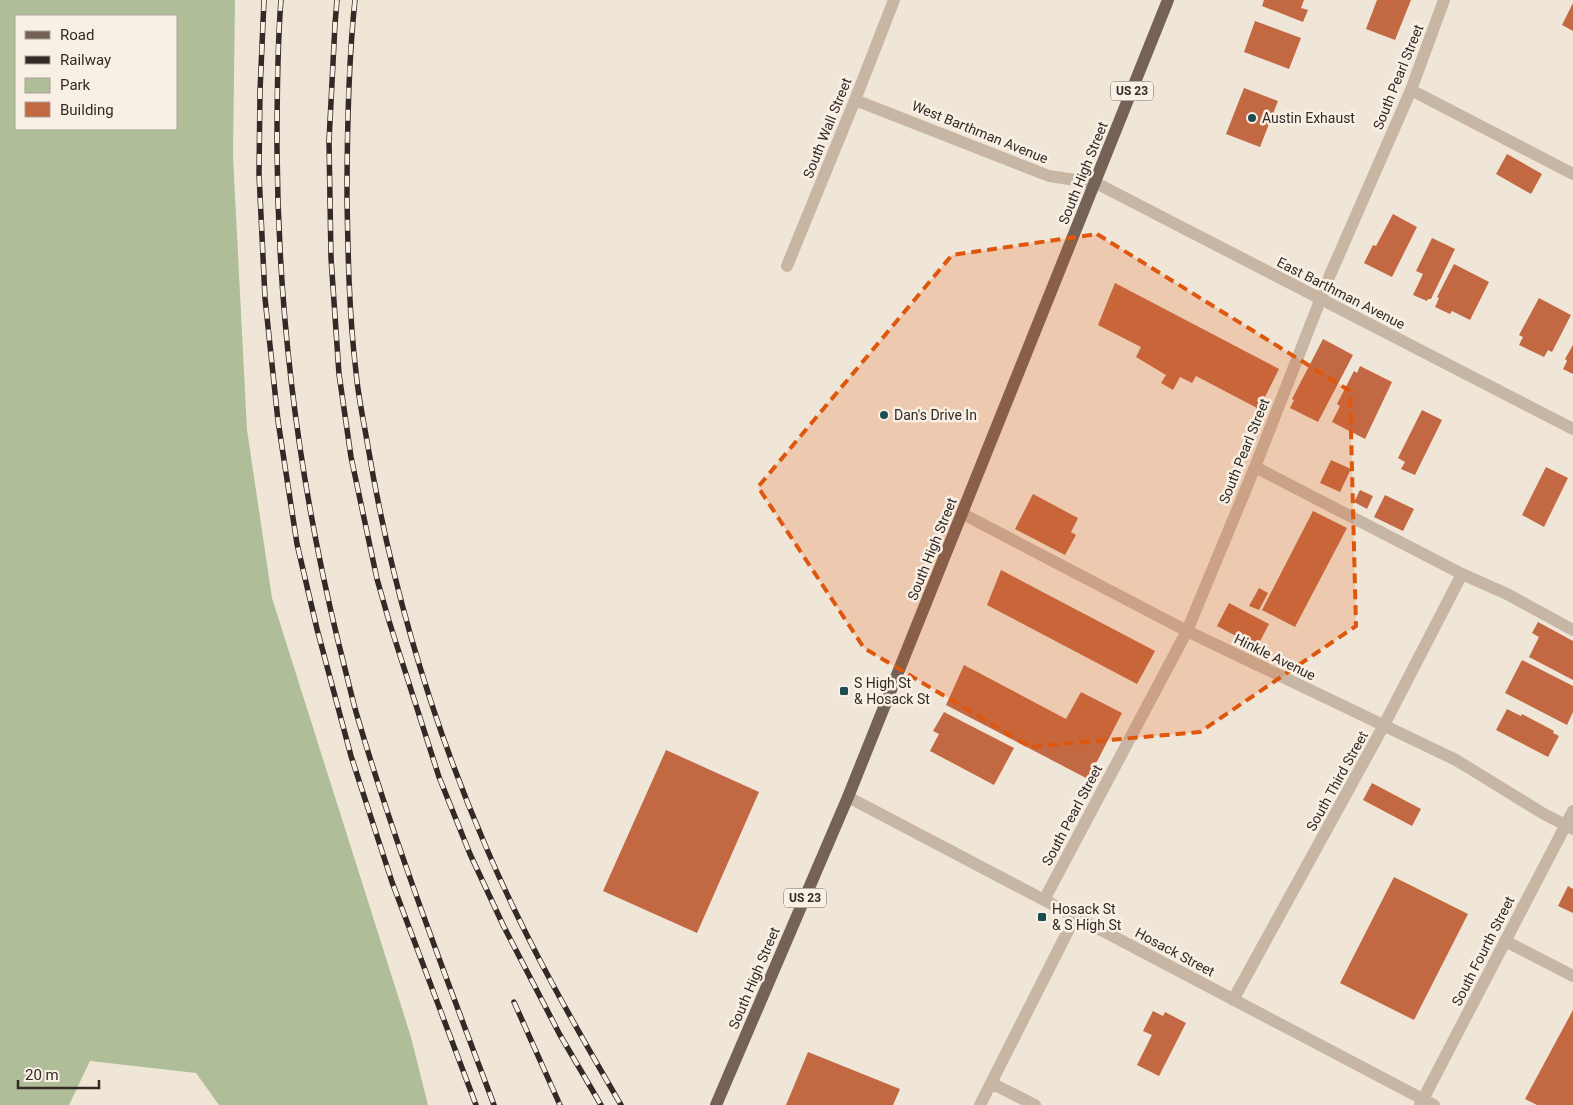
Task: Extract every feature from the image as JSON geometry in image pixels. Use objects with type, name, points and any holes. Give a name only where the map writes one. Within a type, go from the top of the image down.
[{"type":"main road","name":"South High Street","points":[[716,1105],[848,797],[1168,0]]},
{"type":"street","name":"South Wall Street","points":[[787,266],[856,100],[894,0]]},
{"type":"street","name":"South Pearl Street","points":[[1044,900],[1187,631],[1255,467],[1320,298],[1411,90],[1444,0]]},
{"type":"street","points":[[1411,90],[1573,174]]},
{"type":"street","name":"West Barthman Avenue","points":[[856,100],[1049,176],[1096,183]]},
{"type":"street","name":"East Barthman Avenue","points":[[1096,183],[1573,429]]},
{"type":"street","points":[[1255,467],[1462,574],[1507,594],[1573,630]]},
{"type":"street","name":"Hinkle Avenue","points":[[962,514],[1187,631],[1456,760],[1544,814],[1569,827]]},
{"type":"street","name":"South Third Street","points":[[1233,1000],[1384,725],[1462,574]]},
{"type":"street","name":"Hosack Street","points":[[848,797],[1426,1103]]},
{"type":"street","name":"South Fourth Street","points":[[1426,1103],[1505,941],[1569,827],[1573,811]]},
{"type":"street","points":[[980,1105],[1076,917]]},
{"type":"street","points":[[1505,941],[1573,976]]},
{"type":"street","points":[[991,1083],[1035,1105]]},
{"type":"highlighted area","points":[[1097,234],[1350,391],[1356,626],[1200,732],[1030,747],[864,648],[758,487],[952,255]]},
{"type":"green space","points":[[0,0],[235,0],[233,156],[247,430],[272,598],[411,1037],[428,1105],[219,1105],[196,1073],[90,1061],[69,1105],[0,1105]]},
{"type":"building","points":[[1264,0],[1304,0],[1301,8],[1308,10],[1303,22],[1262,6]]},
{"type":"building","points":[[1377,0],[1411,0],[1395,40],[1366,29]]},
{"type":"building","points":[[1573,3],[1573,31],[1562,25]]},
{"type":"building","points":[[1255,21],[1301,38],[1289,69],[1244,52]]},
{"type":"building","name":"Austin Exhaust","points":[[1244,88],[1278,101],[1260,147],[1226,134]]},
{"type":"building","points":[[1507,154],[1542,174],[1531,194],[1496,174]]},
{"type":"building","points":[[1393,214],[1417,227],[1392,277],[1364,263],[1373,245],[1376,246]]},
{"type":"building","points":[[1432,238],[1455,249],[1431,299],[1427,301],[1413,295],[1423,274],[1416,271]]},
{"type":"building","points":[[1454,264],[1489,282],[1470,320],[1452,311],[1450,314],[1435,307],[1439,298],[1437,297]]},
{"type":"building","points":[[1115,283],[1279,369],[1259,409],[1196,376],[1192,383],[1180,377],[1173,390],[1161,383],[1166,375],[1136,357],[1141,347],[1098,325]]},
{"type":"building","points":[[1539,298],[1571,315],[1552,352],[1548,350],[1544,357],[1519,345],[1523,337],[1519,335]]},
{"type":"building","points":[[1323,339],[1353,355],[1318,422],[1290,408],[1294,400],[1292,399]]},
{"type":"building","points":[[1573,345],[1573,374],[1563,369],[1567,361],[1565,359]]},
{"type":"building","points":[[1360,366],[1392,382],[1365,439],[1332,422],[1340,406],[1337,404],[1354,371],[1357,373]]},
{"type":"building","points":[[1422,410],[1442,420],[1415,475],[1401,469],[1405,462],[1398,458]]},
{"type":"building","points":[[1331,460],[1351,469],[1340,492],[1320,483]]},
{"type":"building","points":[[1546,467],[1568,478],[1544,527],[1522,515]]},
{"type":"building","points":[[1360,490],[1373,496],[1367,509],[1354,502]]},
{"type":"building","points":[[1033,494],[1078,518],[1071,532],[1076,535],[1065,555],[1015,529]]},
{"type":"building","points":[[1385,495],[1414,509],[1403,531],[1374,517]]},
{"type":"building","points":[[1313,511],[1347,528],[1295,627],[1262,610]]},
{"type":"building","points":[[1001,570],[1155,651],[1137,684],[987,605]]},
{"type":"building","points":[[1259,588],[1268,593],[1259,610],[1249,606]]},
{"type":"building","points":[[1229,603],[1269,624],[1257,647],[1217,626]]},
{"type":"building","points":[[1538,622],[1573,641],[1573,680],[1529,657],[1539,637],[1532,633]]},
{"type":"building","points":[[1522,660],[1573,686],[1573,712],[1567,725],[1505,693]]},
{"type":"building","points":[[964,665],[1066,719],[1081,692],[1122,713],[1088,779],[946,705]]},
{"type":"building","points":[[1507,709],[1521,716],[1522,714],[1554,731],[1553,733],[1559,736],[1548,757],[1496,730]]},
{"type":"building","points":[[944,712],[1014,748],[994,785],[930,751],[939,734],[933,731]]},
{"type":"building","points":[[666,750],[759,792],[697,933],[603,891]]},
{"type":"building","points":[[1372,783],[1421,809],[1412,826],[1363,800]]},
{"type":"building","points":[[1394,877],[1468,914],[1414,1020],[1340,983]]},
{"type":"building","points":[[1568,886],[1573,889],[1573,913],[1558,906]]},
{"type":"building","points":[[1573,1010],[1573,1105],[1537,1105],[1525,1099]]},
{"type":"building","points":[[1153,1011],[1163,1016],[1165,1012],[1186,1023],[1159,1076],[1137,1065],[1152,1035],[1143,1031]]},
{"type":"building","points":[[808,1052],[900,1089],[893,1105],[786,1105]]},
{"type":"railway","points":[[264,0],[259,174],[265,298],[278,421],[297,544],[317,629],[351,756],[392,882],[476,1105]]},
{"type":"railway","points":[[281,0],[278,55],[277,148],[281,274],[293,399],[313,523],[339,645],[371,762],[421,910],[494,1105]]},
{"type":"railway","points":[[337,0],[329,141],[331,258],[339,374],[351,457],[377,579],[439,777],[470,854],[504,927],[560,1035],[601,1105]]},
{"type":"railway","points":[[355,0],[349,74],[347,148],[350,307],[359,398],[387,545],[414,647],[430,698],[447,748],[486,847],[532,946],[621,1105]]},
{"type":"railway","points":[[514,1002],[560,1105]]},
{"type":"place","name":"Austin Exhaust","points":[[1252,118]]},
{"type":"place","name":"Dan's Drive In","points":[[884,415]]},
{"type":"place","name":"S High St & Hosack St","points":[[844,691]]},
{"type":"place","name":"Hosack St & S High St","points":[[1042,917]]}]
